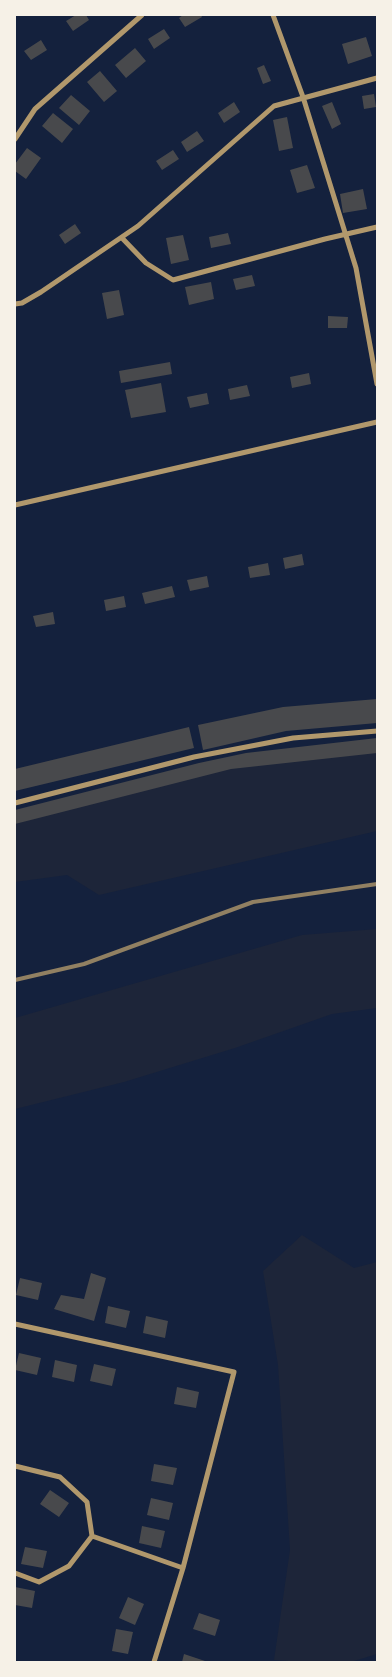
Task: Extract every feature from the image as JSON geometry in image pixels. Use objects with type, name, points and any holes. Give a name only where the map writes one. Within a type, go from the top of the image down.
[{"type":"street","points":[[15,140],[35,109],[142,15]]},
{"type":"street","points":[[273,15],[303,98],[356,268],[377,384]]},
{"type":"street","points":[[15,304],[22,303],[41,292],[122,238],[274,106],[377,78]]},
{"type":"street","points":[[122,238],[146,263],[173,280],[377,227]]},
{"type":"street","points":[[15,505],[377,422]]},
{"type":"street","points":[[15,803],[194,757],[292,738],[377,731]]},
{"type":"street","points":[[15,1324],[234,1372],[184,1568],[154,1662]]},
{"type":"street","points":[[15,1466],[60,1477],[67,1483],[87,1502],[92,1536],[69,1566],[39,1582],[15,1573]]},
{"type":"street","points":[[92,1536],[184,1568]]},
{"type":"shaded area","points":[[377,745],[377,831],[99,895],[67,875],[15,882],[15,824],[224,761]]},
{"type":"shaded area","points":[[377,929],[377,1008],[332,1014],[235,1048],[124,1082],[15,1109],[15,1018],[302,935]]},
{"type":"shaded area","points":[[302,1235],[354,1268],[377,1262],[377,1654],[351,1662],[274,1660],[290,1550],[278,1365],[263,1271]]},
{"type":"building","points":[[76,15],[86,15],[89,20],[73,31],[66,21]]},
{"type":"building","points":[[183,15],[201,15],[202,17],[185,27],[179,18]]},
{"type":"building","points":[[164,29],[170,38],[154,49],[148,39]]},
{"type":"building","points":[[366,37],[372,56],[348,64],[342,44]]},
{"type":"building","points":[[41,40],[47,50],[31,60],[24,51]]},
{"type":"building","points":[[135,48],[146,61],[126,78],[115,65]]},
{"type":"building","points":[[264,65],[271,81],[263,84],[257,68]]},
{"type":"building","points":[[100,71],[117,91],[104,102],[87,82]]},
{"type":"building","points":[[374,94],[376,107],[364,109],[362,96]]},
{"type":"building","points":[[71,95],[90,111],[79,125],[59,108]]},
{"type":"building","points":[[234,102],[240,112],[224,123],[218,113]]},
{"type":"building","points":[[332,102],[341,124],[332,129],[322,106]]},
{"type":"building","points":[[53,113],[73,129],[62,143],[42,126]]},
{"type":"building","points":[[287,117],[293,148],[279,151],[273,120]]},
{"type":"building","points":[[197,131],[204,141],[187,152],[181,142]]},
{"type":"building","points":[[27,148],[41,158],[26,179],[15,171],[15,164]]},
{"type":"building","points":[[173,150],[179,159],[162,170],[156,161]]},
{"type":"building","points":[[307,165],[315,188],[297,193],[290,170]]},
{"type":"building","points":[[363,189],[367,209],[343,213],[340,194]]},
{"type":"building","points":[[75,224],[81,233],[65,244],[59,235]]},
{"type":"building","points":[[228,233],[231,244],[211,248],[209,237]]},
{"type":"building","points":[[183,235],[189,260],[171,264],[166,238]]},
{"type":"building","points":[[252,275],[255,286],[236,290],[233,279]]},
{"type":"building","points":[[211,282],[214,299],[189,305],[185,287]]},
{"type":"building","points":[[119,290],[124,315],[107,319],[102,293]]},
{"type":"building","points":[[328,316],[348,317],[347,328],[328,328]]},
{"type":"building","points":[[170,362],[172,374],[121,383],[119,371]]},
{"type":"building","points":[[309,373],[311,384],[292,388],[290,377]]},
{"type":"building","points":[[161,383],[166,412],[131,418],[125,390]]},
{"type":"building","points":[[247,385],[250,396],[230,400],[228,389]]},
{"type":"building","points":[[207,393],[209,404],[190,408],[187,397]]},
{"type":"building","points":[[302,554],[304,565],[285,569],[283,558]]},
{"type":"building","points":[[268,563],[270,575],[250,578],[248,567]]},
{"type":"building","points":[[207,576],[209,587],[190,591],[187,580]]},
{"type":"building","points":[[172,586],[175,597],[145,604],[142,593]]},
{"type":"building","points":[[124,596],[126,607],[106,611],[104,600]]},
{"type":"building","points":[[53,612],[55,624],[36,627],[33,616]]},
{"type":"building","points":[[377,699],[377,723],[286,731],[203,750],[198,725],[283,707]]},
{"type":"building","points":[[189,727],[194,748],[15,791],[15,769]]},
{"type":"building","points":[[377,738],[377,753],[231,769],[15,824],[15,810],[199,763],[246,753]]},
{"type":"building","points":[[91,1273],[106,1278],[94,1321],[54,1309],[61,1295],[84,1299]]},
{"type":"building","points":[[20,1278],[42,1283],[38,1300],[16,1295]]},
{"type":"building","points":[[108,1306],[130,1311],[126,1328],[105,1323]]},
{"type":"building","points":[[146,1316],[168,1321],[165,1338],[143,1333]]},
{"type":"building","points":[[19,1353],[41,1358],[37,1375],[15,1370]]},
{"type":"building","points":[[55,1360],[77,1365],[74,1382],[52,1377]]},
{"type":"building","points":[[94,1364],[116,1369],[112,1386],[90,1381]]},
{"type":"building","points":[[177,1387],[199,1392],[196,1408],[174,1404]]},
{"type":"building","points":[[154,1464],[177,1468],[173,1485],[151,1481]]},
{"type":"building","points":[[50,1490],[69,1503],[59,1517],[40,1504]]},
{"type":"building","points":[[151,1498],[173,1503],[169,1520],[147,1515]]},
{"type":"building","points":[[142,1526],[165,1531],[161,1548],[139,1543]]},
{"type":"building","points":[[25,1547],[47,1551],[43,1568],[21,1564]]},
{"type":"building","points":[[15,1587],[35,1591],[32,1608],[15,1605]]},
{"type":"building","points":[[128,1597],[144,1604],[135,1625],[119,1618]]},
{"type":"building","points":[[199,1613],[220,1620],[215,1636],[193,1629]]},
{"type":"building","points":[[116,1629],[133,1632],[128,1654],[112,1651]]},
{"type":"building","points":[[184,1654],[208,1662],[182,1662]]},
{"type":"railway","points":[[15,980],[84,964],[253,902],[377,884]]}]
